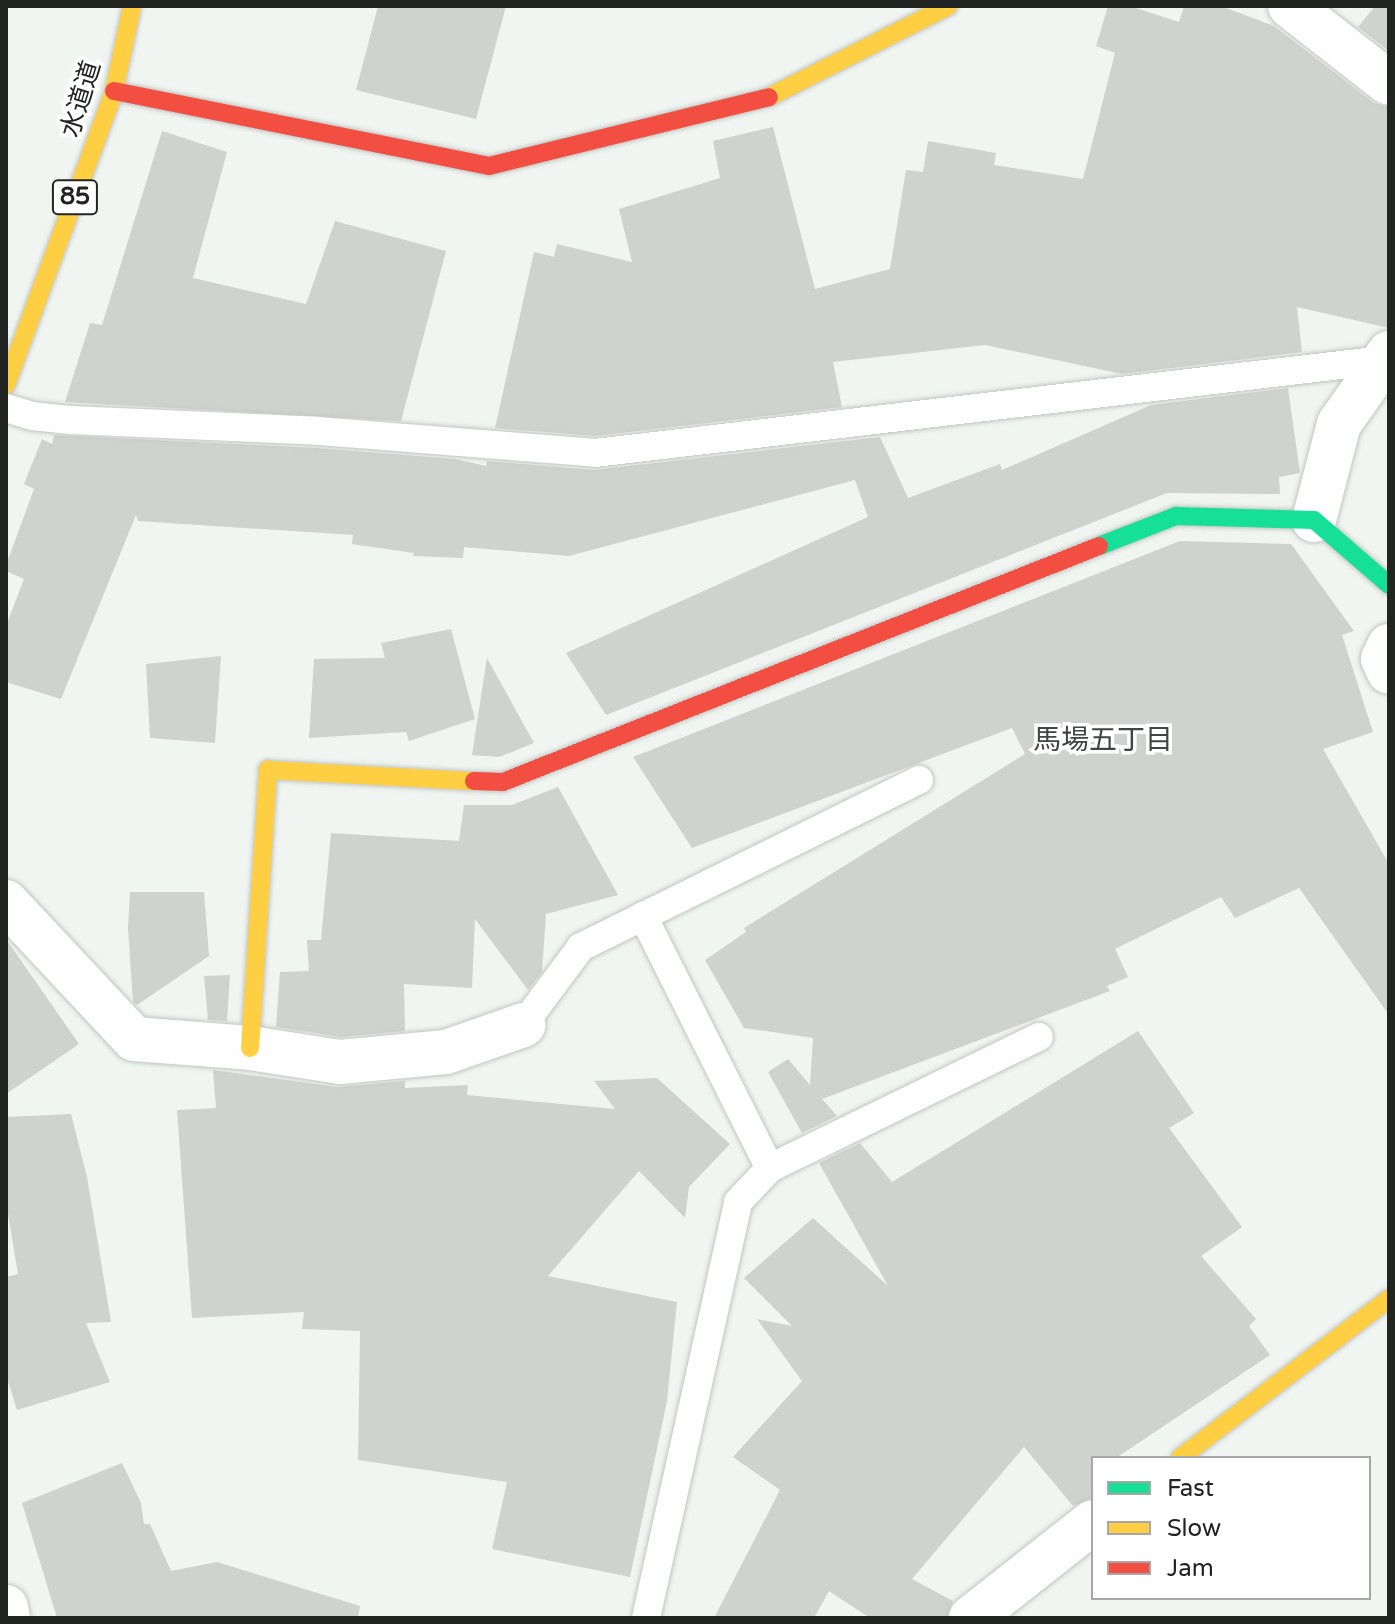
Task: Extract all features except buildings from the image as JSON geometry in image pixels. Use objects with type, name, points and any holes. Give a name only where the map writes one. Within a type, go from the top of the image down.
[{"type":"street","name":"水道道","points":[[6,385],[114,91],[132,6]]},
{"type":"street","points":[[114,91],[489,166],[772,96],[948,6]]},
{"type":"street","points":[[1297,7],[1389,83]]},
{"type":"street","points":[[1314,520],[1339,424],[1386,356]]},
{"type":"street","points":[[250,1048],[268,770],[503,782],[1176,516],[1314,520],[1389,585]]},
{"type":"street","points":[[1389,646],[1383,659],[1389,672]]},
{"type":"street","points":[[6,902],[134,1039],[250,1048],[340,1062],[446,1052],[523,1025]]},
{"type":"street","points":[[1183,1456],[1389,1299]]},
{"type":"street","points":[[971,1618],[1091,1524]]},
{"type":"street","points":[[6,1607],[8,1618]]},
{"type":"lane","points":[[6,408],[32,416],[71,420],[318,431],[595,453],[1386,356]]},
{"type":"lane","points":[[523,1025],[581,947],[919,780]]},
{"type":"lane","points":[[643,916],[770,1168]]},
{"type":"lane","points":[[646,1618],[738,1202],[770,1168],[1039,1037]]},
{"type":"traffic: fast","points":[[1099,546],[1176,516],[1314,520],[1389,585]]},
{"type":"traffic: slow","points":[[6,385],[114,91],[132,6]]},
{"type":"traffic: slow","points":[[769,97],[948,6]]},
{"type":"traffic: slow","points":[[250,1048],[268,770],[474,781]]},
{"type":"traffic: slow","points":[[1183,1456],[1389,1299]]},
{"type":"traffic: jam","points":[[114,91],[489,166],[769,97]]},
{"type":"traffic: jam","points":[[474,781],[503,782],[1099,546]]},
{"type":"district","name":"馬場五丁目","points":[[1103,740]]}]
